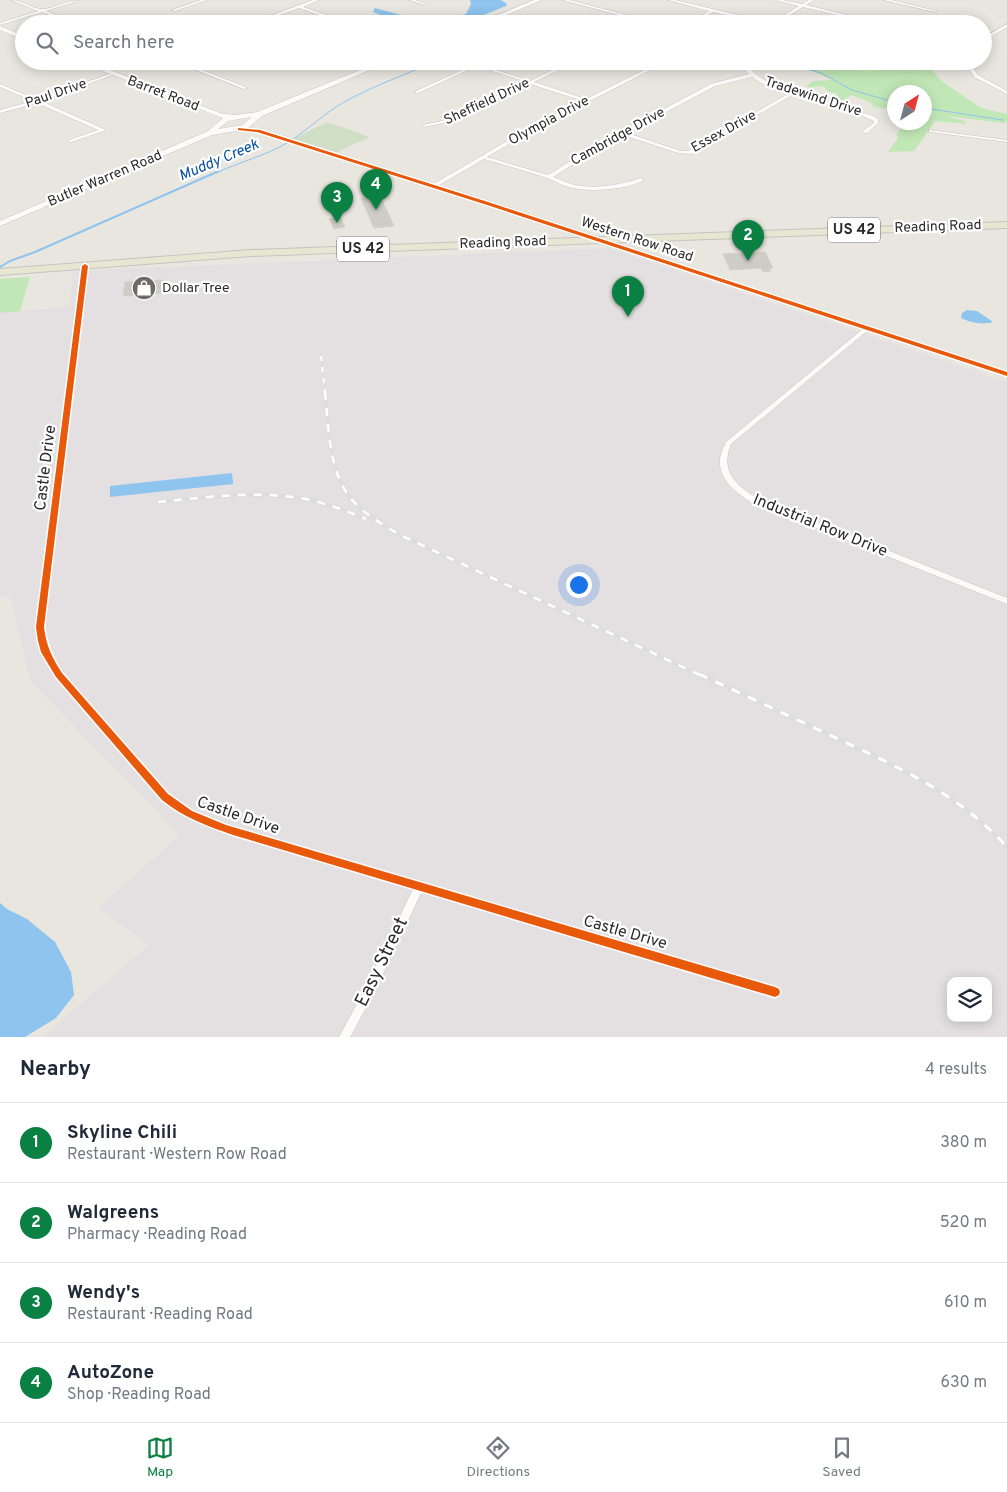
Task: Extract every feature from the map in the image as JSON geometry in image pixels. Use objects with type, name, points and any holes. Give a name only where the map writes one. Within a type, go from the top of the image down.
[{"type":"main road","name":"Reading Road","points":[[0,272],[251,253],[1007,225]]},
{"type":"street","points":[[13,0],[53,15]]},
{"type":"street","points":[[32,15],[78,0]]},
{"type":"street","points":[[174,10],[205,0]]},
{"type":"street","points":[[275,15],[317,0]]},
{"type":"street","points":[[411,0],[425,4]]},
{"type":"street","points":[[502,15],[539,0]]},
{"type":"street","points":[[564,0],[623,15]]},
{"type":"street","points":[[670,0],[734,15]]},
{"type":"street","points":[[778,0],[842,15]]},
{"type":"street","points":[[786,15],[812,0]]},
{"type":"street","points":[[885,0],[935,11]]},
{"type":"street","points":[[300,6],[326,15]]},
{"type":"street","points":[[704,15],[713,10]]},
{"type":"street","points":[[0,26],[15,21]]},
{"type":"street","points":[[0,26],[15,34]]},
{"type":"street","points":[[992,35],[1007,26]]},
{"type":"street","points":[[996,33],[1001,34]]},
{"type":"street","name":"Barret Road","points":[[101,70],[220,120]]},
{"type":"street","points":[[199,70],[246,88]]},
{"type":"street","name":"Butler Warren Road","points":[[210,133],[220,120],[259,114],[366,70]]},
{"type":"street","points":[[416,92],[466,70]]},
{"type":"street","points":[[493,70],[587,100]]},
{"type":"street","name":"Sheffield Drive","points":[[424,126],[448,121],[556,70]]},
{"type":"street","name":"Olympia Drive","points":[[434,186],[531,129],[648,70]]},
{"type":"street","name":"Tradewind Drive","points":[[748,70],[753,75],[773,86],[876,120],[876,123],[865,132]]},
{"type":"street","points":[[971,70],[976,76],[1007,93]]},
{"type":"street","name":"Paul Drive","points":[[0,112],[38,101],[111,74]]},
{"type":"street","name":"Cambridge Drive","points":[[550,177],[623,133],[718,83],[753,75]]},
{"type":"street","points":[[0,85],[102,130],[71,141]]},
{"type":"street","name":"Essex Drive","points":[[623,133],[688,153],[793,93]]},
{"type":"street","name":"Butler Warren Road","points":[[0,224],[210,133],[228,129],[240,129],[259,114]]},
{"type":"street","points":[[237,117],[250,123]]},
{"type":"street","name":"Butler Warren Road","points":[[220,120],[228,129]]},
{"type":"street","name":"Western Row Road","points":[[250,123],[258,131]]},
{"type":"street","name":"Western Row Road","points":[[240,129],[258,131],[434,186],[1007,374]]},
{"type":"street","points":[[931,131],[1007,141]]},
{"type":"street","points":[[483,157],[550,177],[569,185],[582,187],[626,184],[640,180]]},
{"type":"street","name":"Castle Drive","points":[[85,266],[40,627],[41,641],[45,654],[59,675],[164,797],[186,813],[205,822],[233,831],[775,992]]},
{"type":"street","name":"Industrial Row Drive","points":[[866,329],[728,444],[722,456],[727,478],[736,488],[754,500],[1007,601]]},
{"type":"street","name":"Easy Street","points":[[344,1037],[369,992],[419,886]]},
{"type":"shaded area","points":[[609,248],[1007,382],[1007,1037],[42,1037],[149,945],[98,908],[180,835],[30,681],[11,598],[0,597],[0,313],[70,306],[73,271]]},
{"type":"green space","points":[[809,70],[933,70],[940,80],[981,108],[1007,114],[1007,122],[946,116],[964,121],[966,124],[935,121],[932,125],[932,85],[887,85],[887,108],[874,107],[870,102],[851,95],[841,102],[830,103],[829,100],[838,94],[827,91],[825,87],[817,86],[811,89],[806,86],[813,81],[833,80]]},
{"type":"green space","points":[[859,70],[875,70],[871,73]]},
{"type":"green space","points":[[327,122],[370,137],[335,153],[289,141]]},
{"type":"green space","points":[[900,130],[929,130],[914,151],[888,152],[898,138],[896,134]]},
{"type":"green space","points":[[30,277],[20,311],[0,313],[0,279]]},
{"type":"water","points":[[470,0],[501,0],[507,4],[484,15],[462,15],[466,14],[471,4]]},
{"type":"water","points":[[375,8],[404,15],[380,15],[373,12]]},
{"type":"water","points":[[967,310],[977,311],[993,322],[977,323],[961,318],[962,313]]},
{"type":"water","points":[[232,473],[233,484],[110,497],[110,486]]},
{"type":"water","points":[[0,903],[7,909],[27,919],[55,942],[71,972],[74,995],[56,1018],[25,1037],[0,1037]]},
{"type":"building","points":[[380,196],[394,226],[374,228],[361,198]]},
{"type":"building","points":[[340,217],[345,227],[334,229],[329,219]]},
{"type":"building","points":[[765,252],[773,268],[769,268],[771,271],[763,272],[761,268],[730,270],[723,254]]},
{"type":"building","name":"Dollar Tree","points":[[165,280],[163,293],[123,296],[125,282]]},
{"type":"waterway","name":"Muddy Creek","points":[[216,173],[270,152],[302,133],[346,101],[416,70]]},
{"type":"waterway","name":"Muddy Creek","points":[[810,70],[821,73],[852,90],[887,100]]},
{"type":"waterway","name":"Muddy Creek","points":[[932,109],[1003,120]]},
{"type":"waterway","name":"Muddy Creek","points":[[0,267],[219,171]]},
{"type":"railway","points":[[321,356],[325,393]]},
{"type":"railway","points":[[325,392],[329,436],[335,467],[340,481],[347,494],[357,505],[377,521],[398,534],[702,676]]},
{"type":"railway","points":[[158,502],[217,496],[276,495],[315,501],[366,519]]},
{"type":"railway","points":[[699,674],[881,759],[926,783],[969,812],[1007,847]]},
{"type":"cycle path","points":[[240,129],[258,131],[486,203],[1007,374]]},
{"type":"cycle path","points":[[85,266],[40,627],[42,641],[45,652],[59,675],[165,797],[189,814],[233,831],[775,992]]},
{"type":"place","name":"AutoZone","points":[[376,210]]},
{"type":"place","name":"Wendy's","points":[[337,223]]},
{"type":"place","name":"Walgreens","points":[[748,261]]},
{"type":"place","name":"Dollar Tree","points":[[144,288]]},
{"type":"place","name":"Skyline Chili","points":[[628,317]]}]
